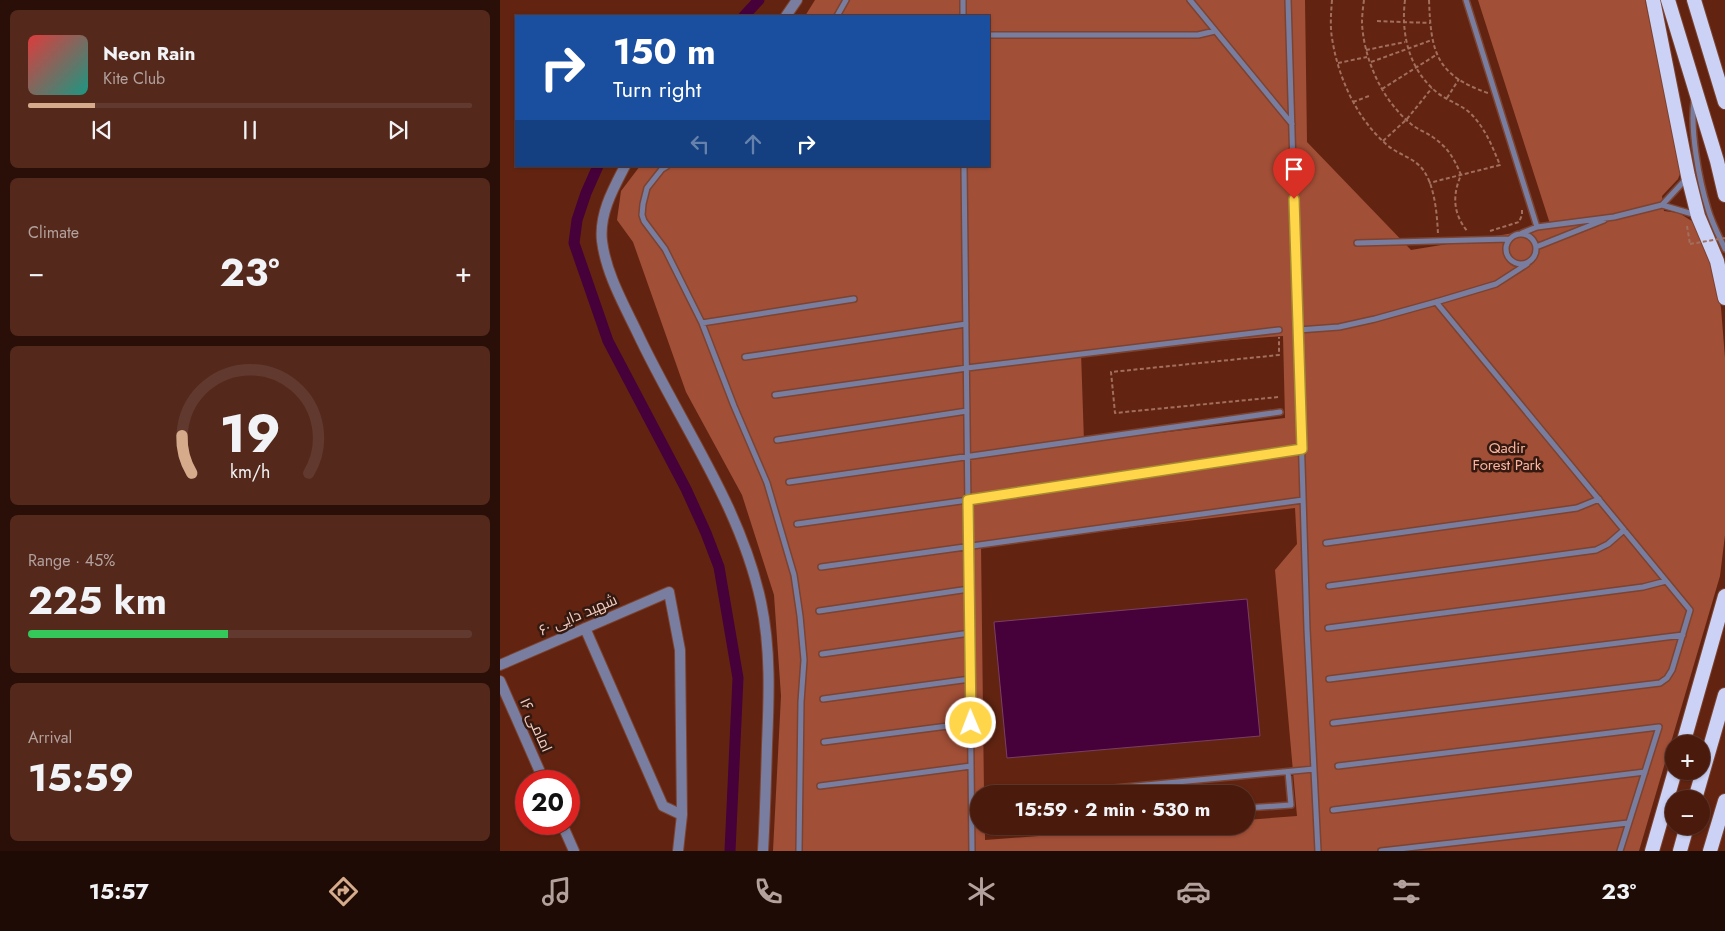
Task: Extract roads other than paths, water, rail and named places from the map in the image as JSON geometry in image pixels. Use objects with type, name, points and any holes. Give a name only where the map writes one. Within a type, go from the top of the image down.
[{"type":"highway","points":[[1653,0],[1688,176],[1698,216],[1717,261],[1725,298]]},
{"type":"highway","points":[[1668,0],[1717,161],[1725,195]]},
{"type":"highway","points":[[1694,0],[1725,102]]},
{"type":"highway","points":[[1686,735],[1725,596]]},
{"type":"highway","points":[[1698,790],[1725,695]]},
{"type":"highway","points":[[1652,851],[1672,780]]},
{"type":"highway","points":[[1710,851],[1725,801]]},
{"type":"highway","points":[[1680,851],[1684,835]]},
{"type":"street","points":[[787,15],[798,0]]},
{"type":"street","points":[[625,167],[603,213],[602,240],[610,276],[651,361],[724,496],[748,553],[761,603],[768,658],[769,707],[763,851]]},
{"type":"street","name":"شهید دایی ۶۰","points":[[500,665],[669,592],[680,650],[682,815]]},
{"type":"street","points":[[584,628],[662,806],[682,815],[678,851]]},
{"type":"street","name":"امامی ۱۶","points":[[500,681],[539,770]]},
{"type":"street","points":[[567,835],[574,851]]},
{"type":"lane","points":[[838,15],[846,0]]},
{"type":"lane","points":[[963,0],[963,15]]},
{"type":"lane","points":[[1190,0],[1292,124]]},
{"type":"lane","points":[[1288,0],[1303,500],[1318,851]]},
{"type":"lane","points":[[1466,0],[1537,228]]},
{"type":"lane","points":[[990,35],[1198,35],[1215,31]]},
{"type":"lane","points":[[1696,90],[1692,116],[1702,182],[1708,208],[1725,249]]},
{"type":"lane","points":[[665,167],[647,188],[642,215],[647,226],[665,249],[702,323],[734,406],[767,483],[794,575],[804,660],[801,702],[799,851]]},
{"type":"lane","points":[[964,167],[972,785]]},
{"type":"lane","points":[[1536,247],[1614,217],[1662,204],[1688,176]]},
{"type":"lane","points":[[1662,204],[1698,216]]},
{"type":"lane","points":[[1522,234],[1537,228],[1614,217]]},
{"type":"lane","points":[[1298,330],[1339,327],[1375,319],[1496,284],[1527,264],[1536,254],[1534,240],[1522,234],[1515,234],[1509,239],[1505,252],[1513,263],[1527,264]]},
{"type":"lane","points":[[1357,243],[1509,239]]},
{"type":"lane","points":[[702,323],[854,299]]},
{"type":"lane","points":[[1333,723],[1660,683],[1667,678],[1672,670],[1690,610],[1436,302]]},
{"type":"lane","points":[[745,357],[966,324]]},
{"type":"lane","points":[[775,395],[967,368],[1279,330]]},
{"type":"lane","points":[[777,440],[967,411]]},
{"type":"lane","points":[[789,482],[1280,412]]},
{"type":"lane","points":[[797,524],[1302,449]]},
{"type":"lane","points":[[1326,543],[1577,508],[1599,499]]},
{"type":"lane","points":[[821,567],[1303,500]]},
{"type":"lane","points":[[1329,586],[1596,550],[1608,544],[1624,530]]},
{"type":"lane","points":[[1328,628],[1643,588],[1666,582]]},
{"type":"lane","points":[[819,611],[969,589]]},
{"type":"lane","points":[[822,654],[970,633]]},
{"type":"lane","points":[[1329,679],[1683,635]]},
{"type":"lane","points":[[822,699],[970,680]]},
{"type":"lane","points":[[824,742],[971,723]]},
{"type":"lane","points":[[1338,766],[1659,728],[1620,851]]},
{"type":"lane","points":[[820,786],[971,766]]},
{"type":"lane","points":[[1149,785],[1314,769]]},
{"type":"lane","points":[[1255,807],[1291,805],[1288,772]]},
{"type":"lane","points":[[1333,810],[1644,772]]},
{"type":"lane","points":[[1381,851],[1628,823]]},
{"type":"lane","points":[[972,835],[972,851]]},
{"type":"waterway","points":[[745,15],[759,0]]},
{"type":"waterway","points":[[598,167],[577,220],[574,243],[608,341],[686,489],[719,567],[738,678],[730,851]]},
{"type":"park label","name":"Qadir Forest Park","points":[[1507,456]]}]
